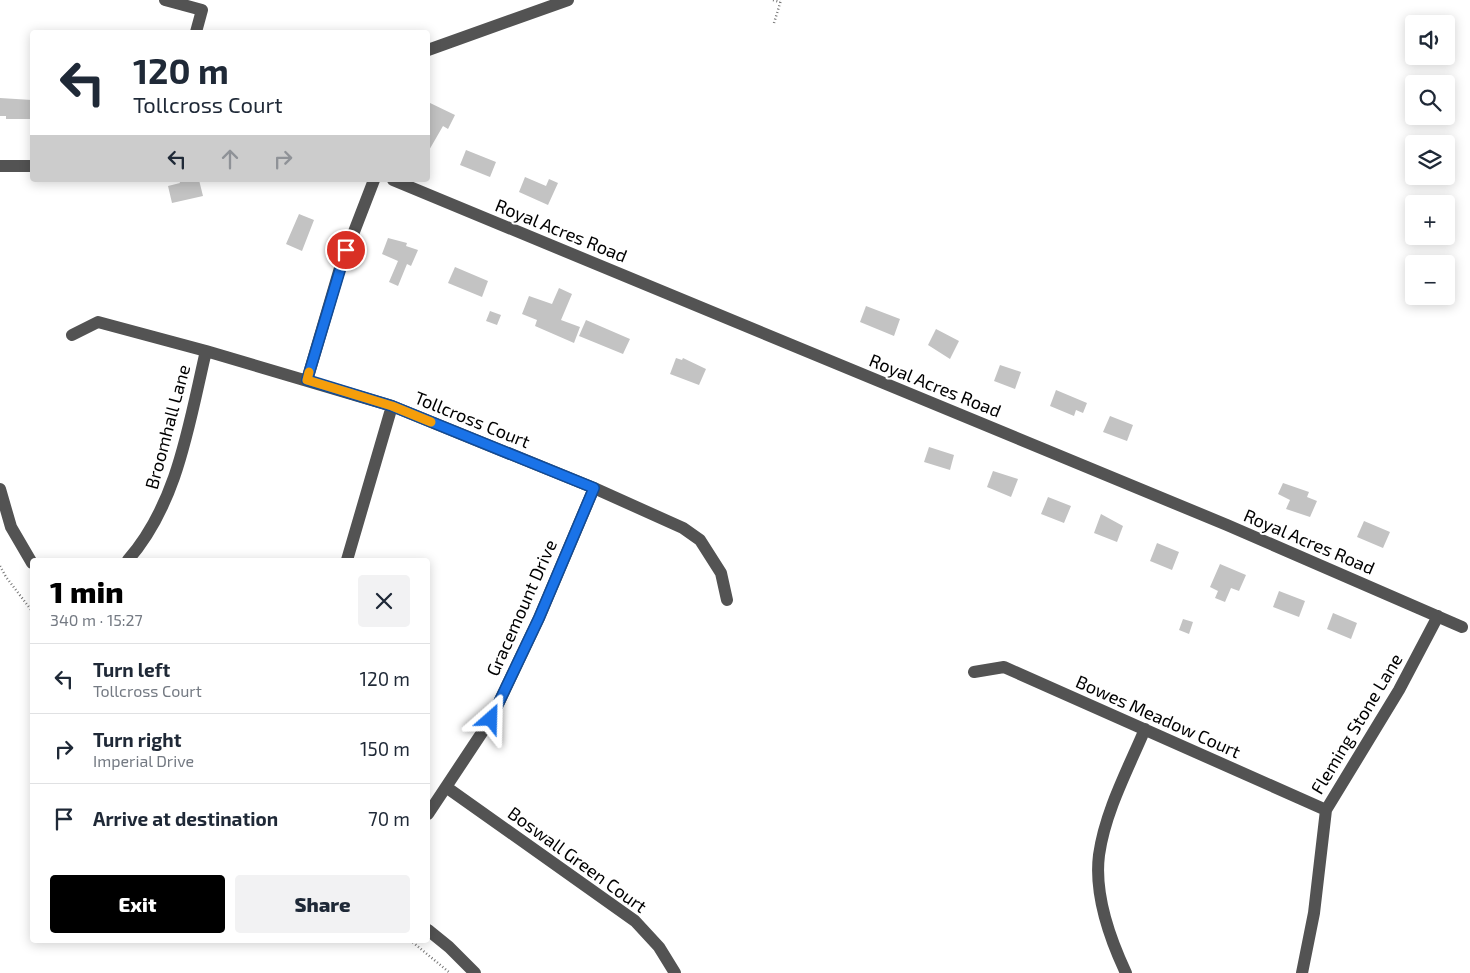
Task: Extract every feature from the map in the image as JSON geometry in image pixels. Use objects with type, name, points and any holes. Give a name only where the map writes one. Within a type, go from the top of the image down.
[{"type":"street","points":[[165,0],[202,10],[197,30]]},
{"type":"street","points":[[430,49],[568,0]]},
{"type":"street","points":[[0,166],[30,166]]},
{"type":"street","points":[[307,380],[340,268],[373,182]]},
{"type":"street","name":"Royal Acres Road","points":[[398,182],[1227,525],[1462,627]]},
{"type":"street","name":"Tollcross Court","points":[[72,335],[98,322],[206,351],[392,406],[594,488],[683,528],[700,540],[722,573],[727,600]]},
{"type":"street","name":"Broomhall Lane","points":[[130,558],[142,545],[165,505],[182,452],[206,351]]},
{"type":"street","points":[[348,558],[392,406]]},
{"type":"street","name":"Gracemount Drive","points":[[430,811],[491,719],[539,618],[594,488]]},
{"type":"street","points":[[0,489],[11,527],[30,560]]},
{"type":"street","name":"Fleming Stone Lane","points":[[1302,973],[1314,914],[1326,810],[1399,690],[1438,616]]},
{"type":"street","name":"Bowes Meadow Court","points":[[974,672],[1004,667],[1326,810]]},
{"type":"street","points":[[1126,973],[1105,922],[1100,892],[1099,856],[1108,820],[1145,730]]},
{"type":"street","name":"Boswall Green Court","points":[[446,788],[635,921],[659,947],[675,973]]},
{"type":"street","points":[[430,932],[450,947],[475,973]]},
{"type":"path","points":[[773,0],[780,1],[774,23]]},
{"type":"path","points":[[0,566],[30,608]]},
{"type":"path","points":[[414,943],[450,973]]},
{"type":"building","points":[[0,98],[30,100],[30,119],[6,119],[6,116],[0,116]]},
{"type":"building","points":[[430,103],[455,115],[448,129],[443,126],[430,149]]},
{"type":"building","points":[[466,150],[496,162],[490,177],[460,165]]},
{"type":"building","points":[[525,177],[546,186],[549,179],[558,183],[548,205],[519,192]]},
{"type":"building","points":[[200,182],[203,196],[172,203],[168,186]]},
{"type":"building","points":[[299,214],[314,220],[302,251],[286,244]]},
{"type":"building","points":[[388,238],[407,243],[406,246],[418,250],[411,266],[407,264],[398,286],[389,282],[398,261],[382,254]]},
{"type":"building","points":[[455,267],[488,281],[482,297],[448,283]]},
{"type":"building","points":[[559,288],[572,294],[561,320],[580,327],[574,343],[535,326],[537,320],[522,314],[529,296],[552,304]]},
{"type":"building","points":[[866,306],[900,319],[894,336],[860,322]]},
{"type":"building","points":[[490,311],[501,315],[497,325],[486,321]]},
{"type":"building","points":[[586,320],[630,339],[623,354],[579,336]]},
{"type":"building","points":[[936,329],[959,341],[950,359],[928,345]]},
{"type":"building","points":[[676,358],[682,360],[683,358],[706,369],[699,385],[670,374]]},
{"type":"building","points":[[1000,365],[1021,372],[1015,389],[994,381]]},
{"type":"building","points":[[1056,390],[1087,403],[1083,413],[1076,410],[1074,416],[1050,406]]},
{"type":"building","points":[[1110,416],[1133,425],[1127,441],[1103,432]]},
{"type":"building","points":[[929,447],[954,455],[950,470],[924,462]]},
{"type":"building","points":[[993,471],[1018,479],[1011,497],[987,487]]},
{"type":"building","points":[[1283,483],[1309,492],[1307,497],[1317,501],[1310,517],[1286,509],[1290,500],[1278,494]]},
{"type":"building","points":[[1048,497],[1071,506],[1064,523],[1041,514]]},
{"type":"building","points":[[1101,514],[1123,526],[1117,542],[1094,533]]},
{"type":"building","points":[[1364,521],[1390,532],[1383,548],[1357,537]]},
{"type":"building","points":[[1157,543],[1179,552],[1172,570],[1150,561]]},
{"type":"building","points":[[1220,564],[1246,575],[1239,591],[1231,588],[1225,602],[1215,598],[1218,591],[1210,587]]},
{"type":"building","points":[[1279,591],[1305,601],[1299,617],[1273,607]]},
{"type":"building","points":[[1333,613],[1357,623],[1351,639],[1327,629]]},
{"type":"building","points":[[1183,619],[1193,622],[1189,634],[1179,630]]},
{"type":"slow traffic","points":[[309,372],[307,380],[392,406],[431,422]]},
{"type":"route","points":[[346,250],[307,380],[392,406],[594,488],[539,618],[491,719]]}]
